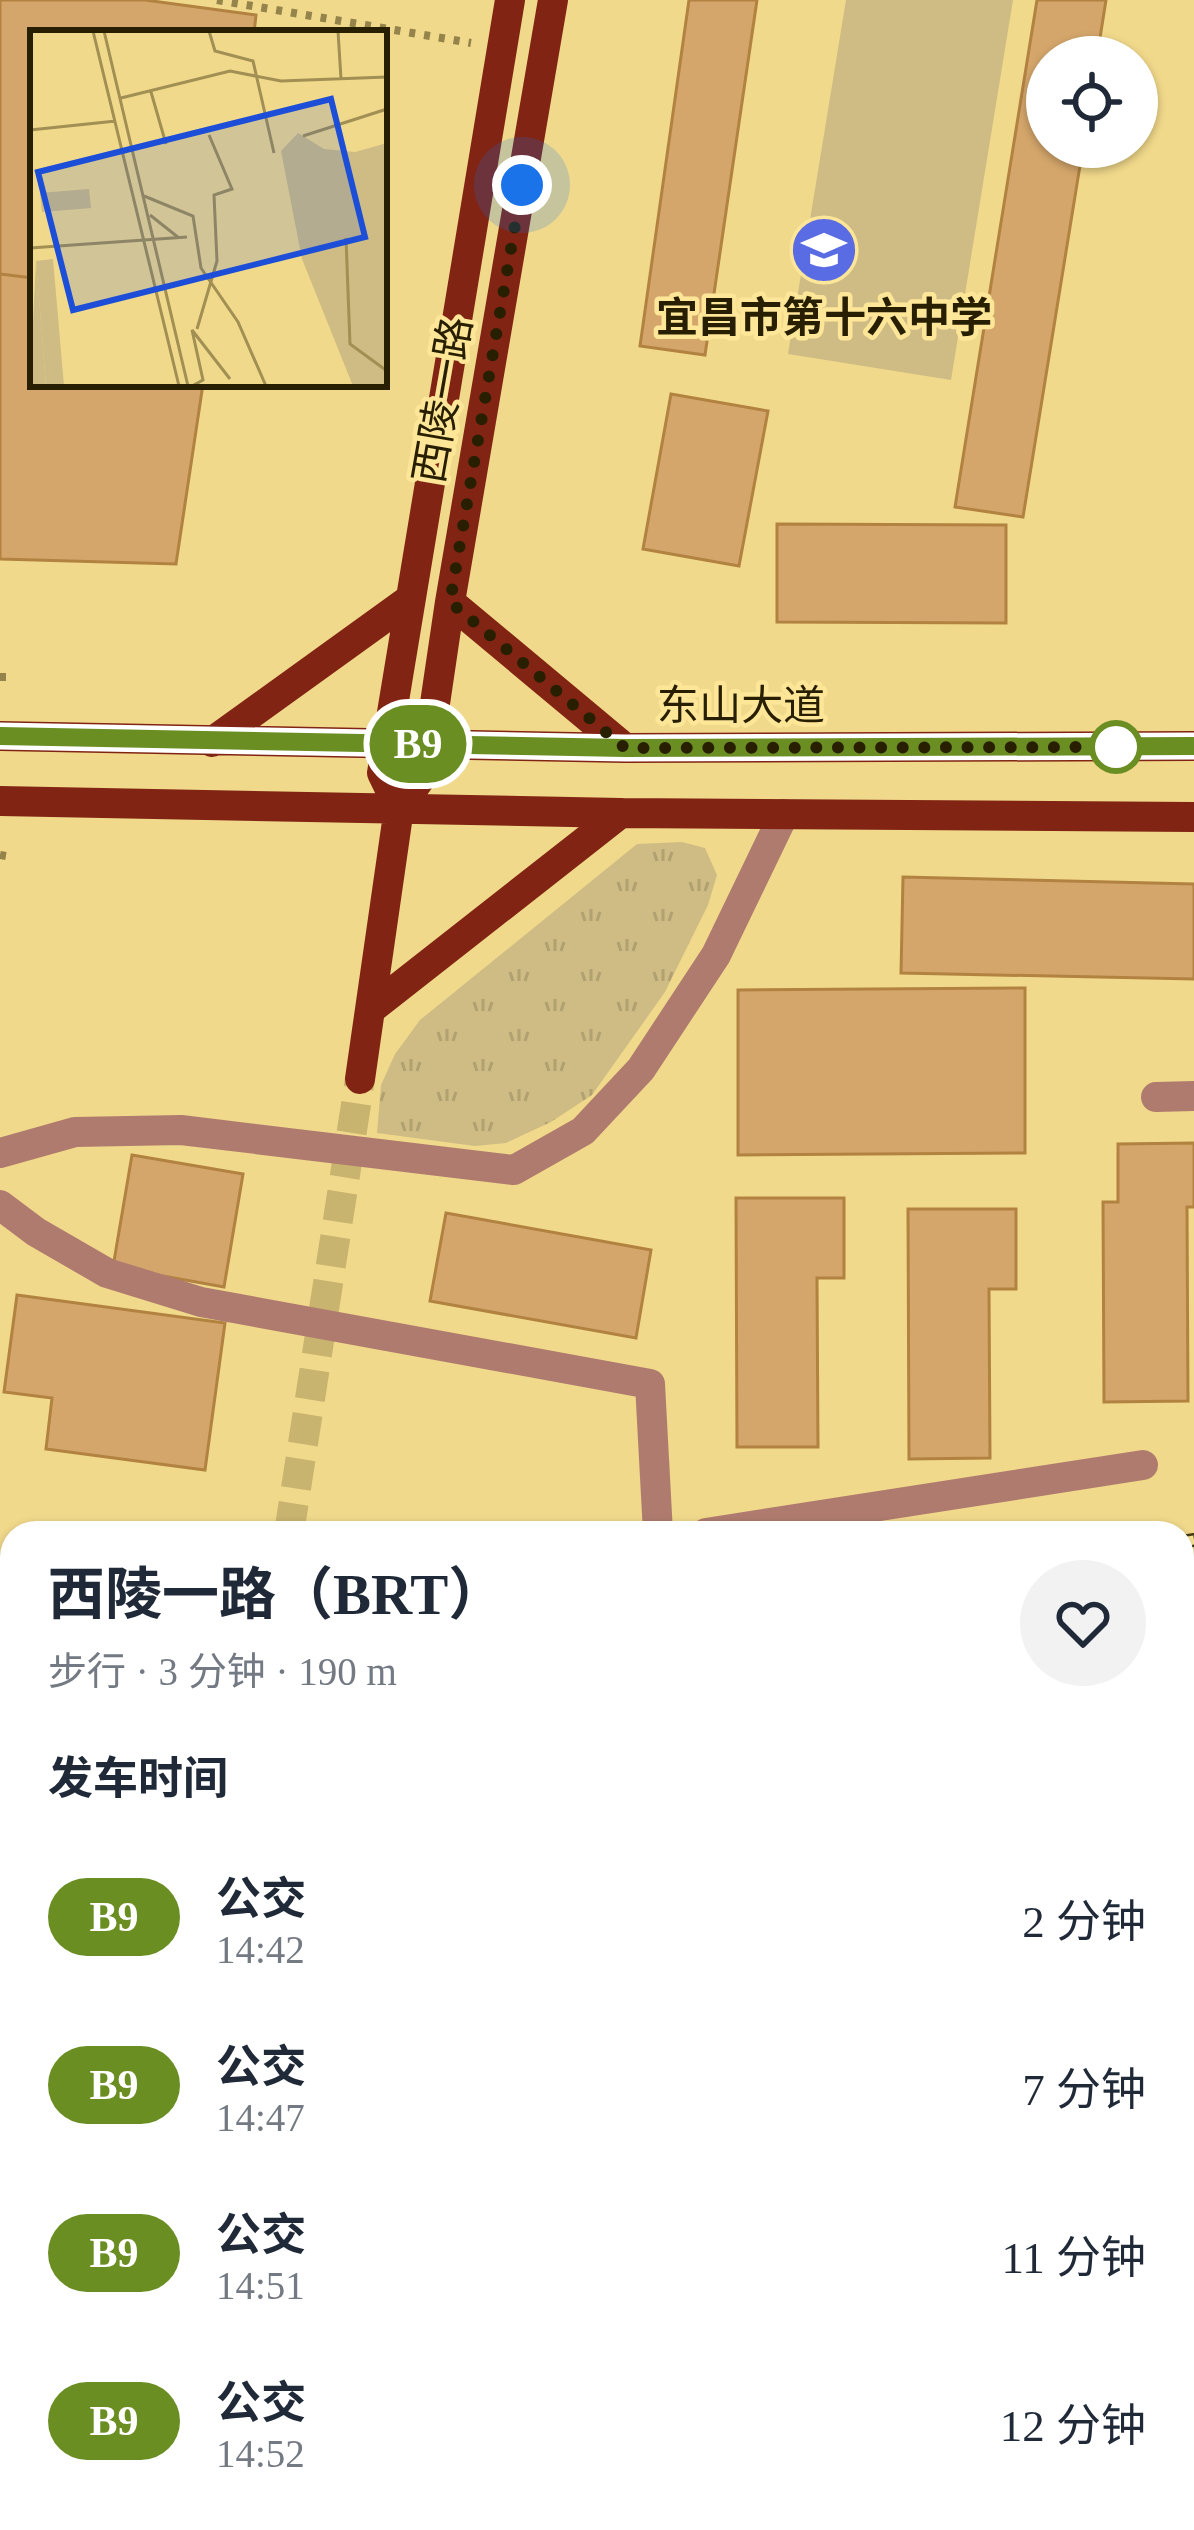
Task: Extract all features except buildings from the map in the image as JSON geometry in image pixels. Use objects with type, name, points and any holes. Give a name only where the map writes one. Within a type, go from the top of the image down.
[{"type":"main road","name":"西陵一路","points":[[399,808],[382,773],[510,0]]},
{"type":"main road","name":"西陵一路","points":[[360,1079],[399,808],[423,775],[429,744],[554,0]]},
{"type":"main road","points":[[212,742],[409,601]]},
{"type":"main road","points":[[450,602],[625,748]]},
{"type":"main road","name":"东山大道","points":[[0,736],[625,748],[1194,746]]},
{"type":"main road","points":[[0,801],[620,813],[1194,817]]},
{"type":"main road","points":[[371,1009],[620,813]]},
{"type":"street","points":[[0,1153],[75,1132],[181,1130],[514,1170],[583,1131],[641,1069],[716,955],[784,814]]},
{"type":"street","points":[[1156,1097],[1194,1096]]},
{"type":"street","points":[[0,1205],[106,1274],[201,1302],[650,1384],[657,1521]]},
{"type":"street","points":[[783,1521],[1143,1465]]},
{"type":"path","points":[[218,0],[502,48]]},
{"type":"green space","points":[[846,0],[1013,0],[951,380],[788,354]]},
{"type":"green space","points":[[682,842],[705,848],[717,875],[708,905],[665,992],[592,1095],[506,1143],[475,1146],[377,1133],[381,1085],[395,1054],[420,1020],[637,844]]},
{"type":"tunnel","points":[[291,1521],[360,1079]]},
{"type":"bus line","name":"B9","points":[[0,736],[625,748],[1194,746]]},
{"type":"place","name":"宜昌市第十六中学","points":[[824,250]]},
{"type":"route","points":[[522,185],[450,602],[625,748],[1116,747]]}]
